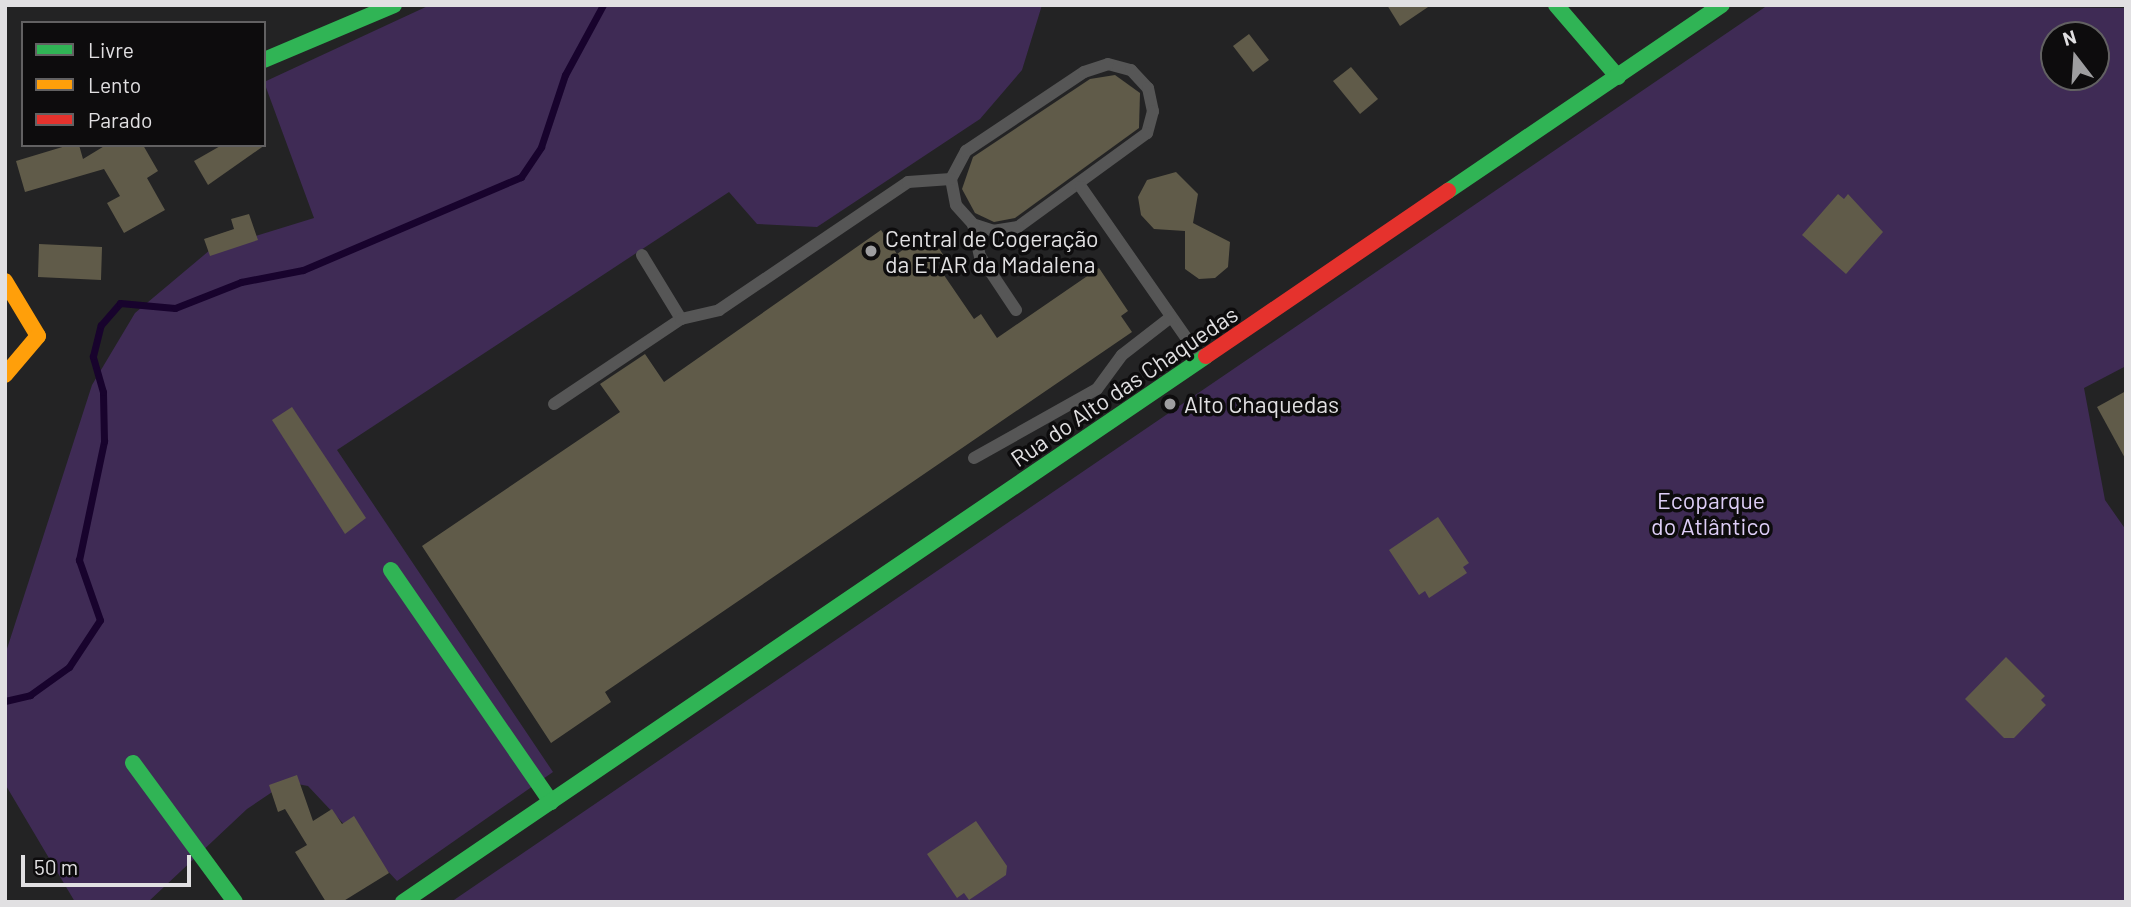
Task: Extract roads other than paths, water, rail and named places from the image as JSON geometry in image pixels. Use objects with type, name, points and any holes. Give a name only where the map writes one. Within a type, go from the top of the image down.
[{"type":"street","points":[[266,59],[394,5]]},
{"type":"street","points":[[1556,5],[1618,77]]},
{"type":"street","name":"Rua do Alto das Chaquedas","points":[[403,902],[1722,5]]},
{"type":"street","points":[[5,281],[38,336],[5,375]]},
{"type":"street","points":[[391,570],[551,802]]},
{"type":"street","points":[[133,764],[234,902]]},
{"type":"lane","points":[[972,224],[994,231],[1018,227],[1080,187],[1147,133],[1153,111],[1148,88],[1131,70],[1108,65],[1084,72],[966,151],[951,179],[956,205],[972,224],[980,256],[1016,310]]},
{"type":"lane","points":[[554,404],[681,319],[719,310],[908,182],[951,179]]},
{"type":"lane","points":[[1080,187],[1202,361]]},
{"type":"lane","points":[[642,256],[681,319]]},
{"type":"lane","points":[[974,458],[1097,389],[1122,355],[1171,317]]},
{"type":"waterway","points":[[5,701],[30,695],[69,667],[100,620],[79,560],[104,441],[103,392],[93,356],[101,325],[120,303],[175,308],[241,282],[303,270],[521,177],[541,147],[565,75],[603,5]]},
{"type":"place","name":"Central de Cogeração da ETAR da Madalena","points":[[871,251]]},
{"type":"place","name":"Alto Chaquedas","points":[[1170,404]]},
{"type":"park label","name":"Ecoparque do Atlântico","points":[[1711,513]]}]
